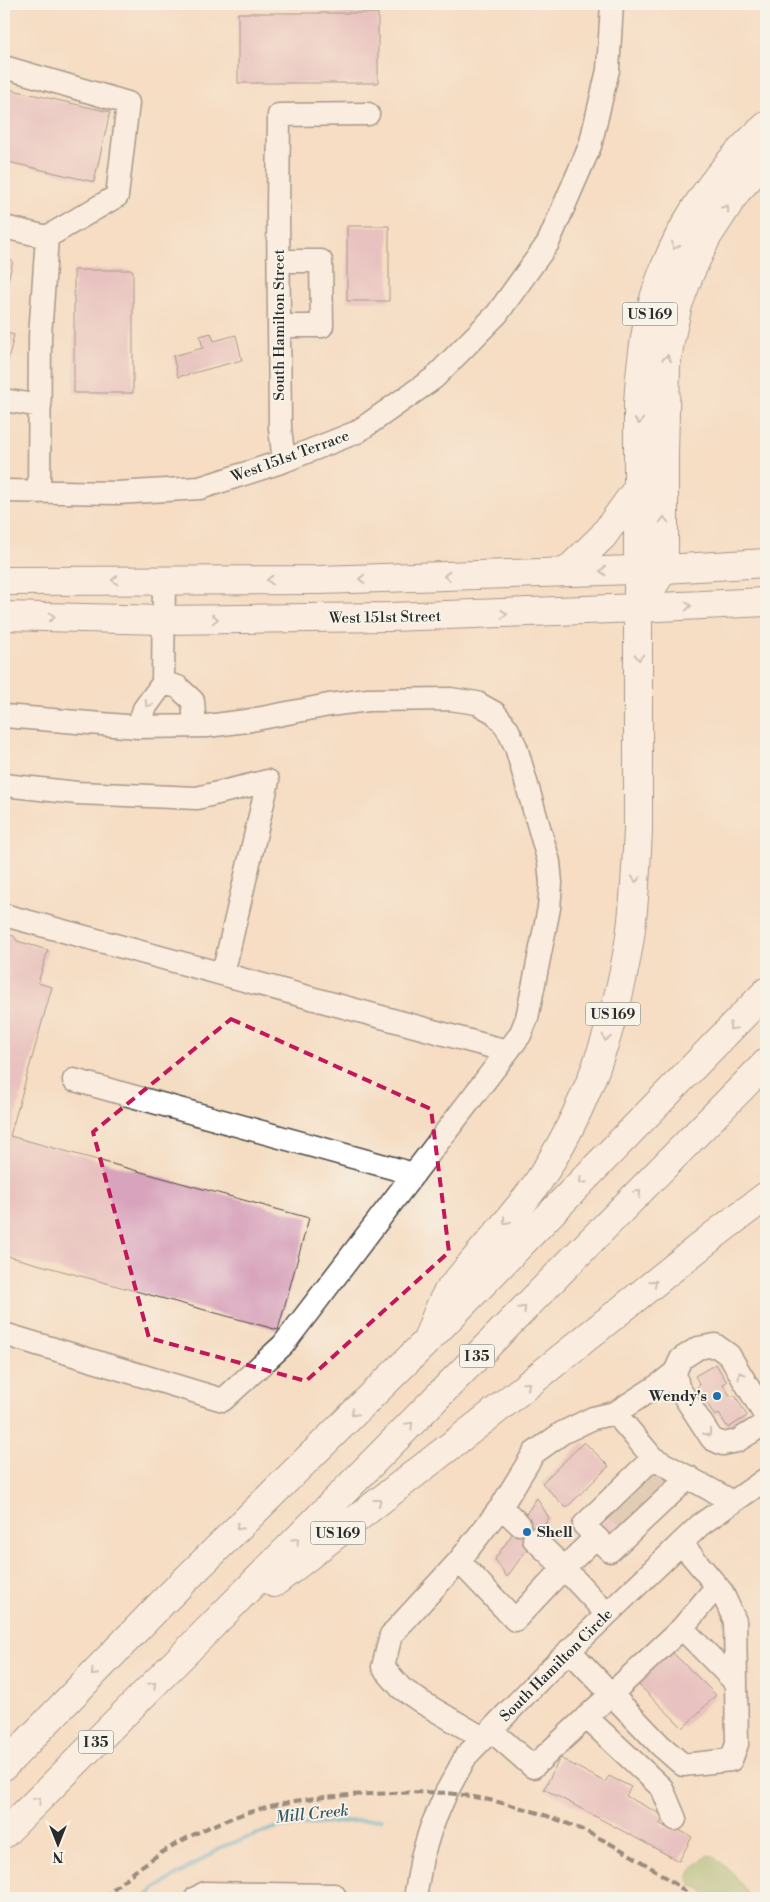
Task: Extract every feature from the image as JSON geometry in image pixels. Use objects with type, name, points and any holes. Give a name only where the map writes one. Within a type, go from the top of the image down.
[{"type":"main road","name":"US 169","points":[[652,569],[639,486],[638,404],[641,367],[651,309],[660,281],[675,246],[697,205],[730,162],[766,126]]},
{"type":"main road","points":[[639,608],[652,569],[664,455],[666,366],[676,313],[690,273],[707,237],[738,191],[766,160]]},
{"type":"main road","points":[[566,572],[603,536],[639,486]]},
{"type":"main road","points":[[4,581],[319,580],[766,564]]},
{"type":"main road","name":"West 151st Street","points":[[4,616],[162,620],[390,617],[766,602]]},
{"type":"main road","name":"US 169","points":[[426,1342],[446,1294],[537,1183],[554,1155],[589,1083],[604,1046],[624,972],[635,898],[638,830],[639,608]]},
{"type":"main road","points":[[4,1766],[164,1601],[426,1342],[766,992]]},
{"type":"main road","name":"I 35","points":[[4,1834],[188,1650],[766,1063]]},
{"type":"main road","name":"US 169","points":[[188,1650],[489,1416],[713,1236],[766,1196]]},
{"type":"street","name":"West 151st Terrace","points":[[4,491],[117,493],[200,488],[284,462],[357,432],[434,378],[497,314],[548,243],[590,146],[608,70],[612,4]]},
{"type":"street","points":[[4,67],[128,103],[117,196],[47,236],[4,227]]},
{"type":"street","name":"South Hamilton Street","points":[[284,462],[280,428],[280,115],[368,114]]},
{"type":"street","points":[[39,492],[40,336],[47,236]]},
{"type":"street","points":[[279,261],[321,261],[322,326],[279,326]]},
{"type":"street","points":[[4,400],[40,406]]},
{"type":"street","points":[[138,727],[144,709],[163,683],[162,620],[164,580]]},
{"type":"street","points":[[163,683],[178,688],[192,701],[195,726]]},
{"type":"street","points":[[4,716],[138,727],[195,726],[246,721],[329,705],[368,700],[450,699],[477,703],[495,713],[508,728],[516,747],[548,862],[551,883],[549,908],[528,1018],[520,1035],[283,1345],[223,1400],[4,1334]]},
{"type":"street","points":[[4,785],[77,793],[197,798],[268,781],[223,974]]},
{"type":"street","points":[[4,915],[507,1051]]},
{"type":"street","points":[[74,1080],[414,1174]]},
{"type":"street","points":[[717,1586],[682,1628],[610,1693],[534,1768],[487,1734],[423,1703],[401,1688],[383,1667],[392,1635],[459,1561],[501,1507],[534,1453],[562,1433],[593,1418],[615,1413],[675,1372],[681,1359],[698,1348],[715,1346],[729,1355],[766,1416]]},
{"type":"street","points":[[675,1372],[678,1387],[712,1439],[723,1444],[737,1441],[766,1423]]},
{"type":"street","points":[[615,1413],[634,1503]]},
{"type":"street","points":[[689,1477],[634,1503],[584,1525],[610,1551],[634,1503],[689,1477]]},
{"type":"street","points":[[689,1477],[733,1502]]},
{"type":"street","name":"South Hamilton Circle","points":[[415,1898],[422,1857],[430,1828],[466,1756],[569,1650],[700,1525],[766,1479]]},
{"type":"street","points":[[501,1507],[564,1568],[607,1614]]},
{"type":"street","points":[[459,1561],[515,1620],[596,1537]]},
{"type":"street","points":[[662,1790],[683,1765],[731,1760],[737,1744],[735,1621],[722,1592],[681,1543]]},
{"type":"street","points":[[682,1628],[735,1682]]},
{"type":"street","points":[[569,1650],[660,1745],[683,1765]]},
{"type":"street","points":[[586,1717],[662,1790],[675,1820]]},
{"type":"street","points":[[196,1898],[205,1892],[248,1896],[334,1895],[336,1898]]},
{"type":"highlighted area","points":[[231,1019],[431,1109],[449,1252],[306,1381],[149,1338],[93,1132]]},
{"type":"green space","points":[[708,1855],[714,1856],[734,1874],[751,1898],[711,1898],[699,1888],[691,1886],[688,1877],[698,1863]]},
{"type":"building","points":[[238,13],[378,13],[378,83],[238,83]]},
{"type":"building","points":[[4,88],[110,112],[94,182],[4,161]]},
{"type":"building","points":[[347,226],[389,226],[389,301],[347,301]]},
{"type":"building","points":[[4,258],[13,261],[4,296]]},
{"type":"building","points":[[74,270],[133,270],[133,393],[74,393]]},
{"type":"building","points":[[4,332],[14,335],[6,369],[4,368]]},
{"type":"building","points":[[211,333],[214,341],[236,335],[242,360],[178,377],[173,356],[203,348],[200,336]]},
{"type":"building","points":[[4,934],[14,936],[17,941],[48,950],[38,983],[52,987],[10,1136],[309,1218],[278,1330],[4,1255]]},
{"type":"building","name":"Wendy's","points":[[716,1364],[727,1382],[723,1384],[731,1397],[735,1395],[747,1416],[728,1428],[719,1414],[715,1416],[697,1387],[700,1385],[695,1376]]},
{"type":"building","points":[[584,1442],[609,1466],[566,1508],[542,1483]]},
{"type":"building","name":"Shell","points":[[655,1470],[668,1482],[611,1539],[599,1527]]},
{"type":"building","name":"Shell","points":[[537,1498],[549,1518],[507,1577],[495,1559]]},
{"type":"building","points":[[670,1650],[716,1695],[683,1728],[637,1683]]},
{"type":"building","points":[[560,1758],[605,1782],[609,1776],[631,1787],[626,1796],[664,1816],[660,1824],[671,1830],[673,1827],[692,1837],[679,1861],[544,1789]]},
{"type":"waterway","name":"Mill Creek","points":[[145,1898],[156,1888],[224,1846],[278,1827],[381,1819]]},
{"type":"tunnel","points":[[646,1479],[659,1492]]},
{"type":"tunnel","points":[[630,1495],[643,1507]]},
{"type":"tunnel","points":[[615,1510],[628,1522]]},
{"type":"railway","points":[[104,1898],[144,1864],[190,1836],[238,1816],[289,1802],[310,1799],[410,1792],[458,1794],[490,1800],[554,1818],[617,1847],[657,1871],[694,1898]]},
{"type":"place","name":"Wendy's","points":[[717,1396]]},
{"type":"place","name":"Shell","points":[[527,1532]]}]
